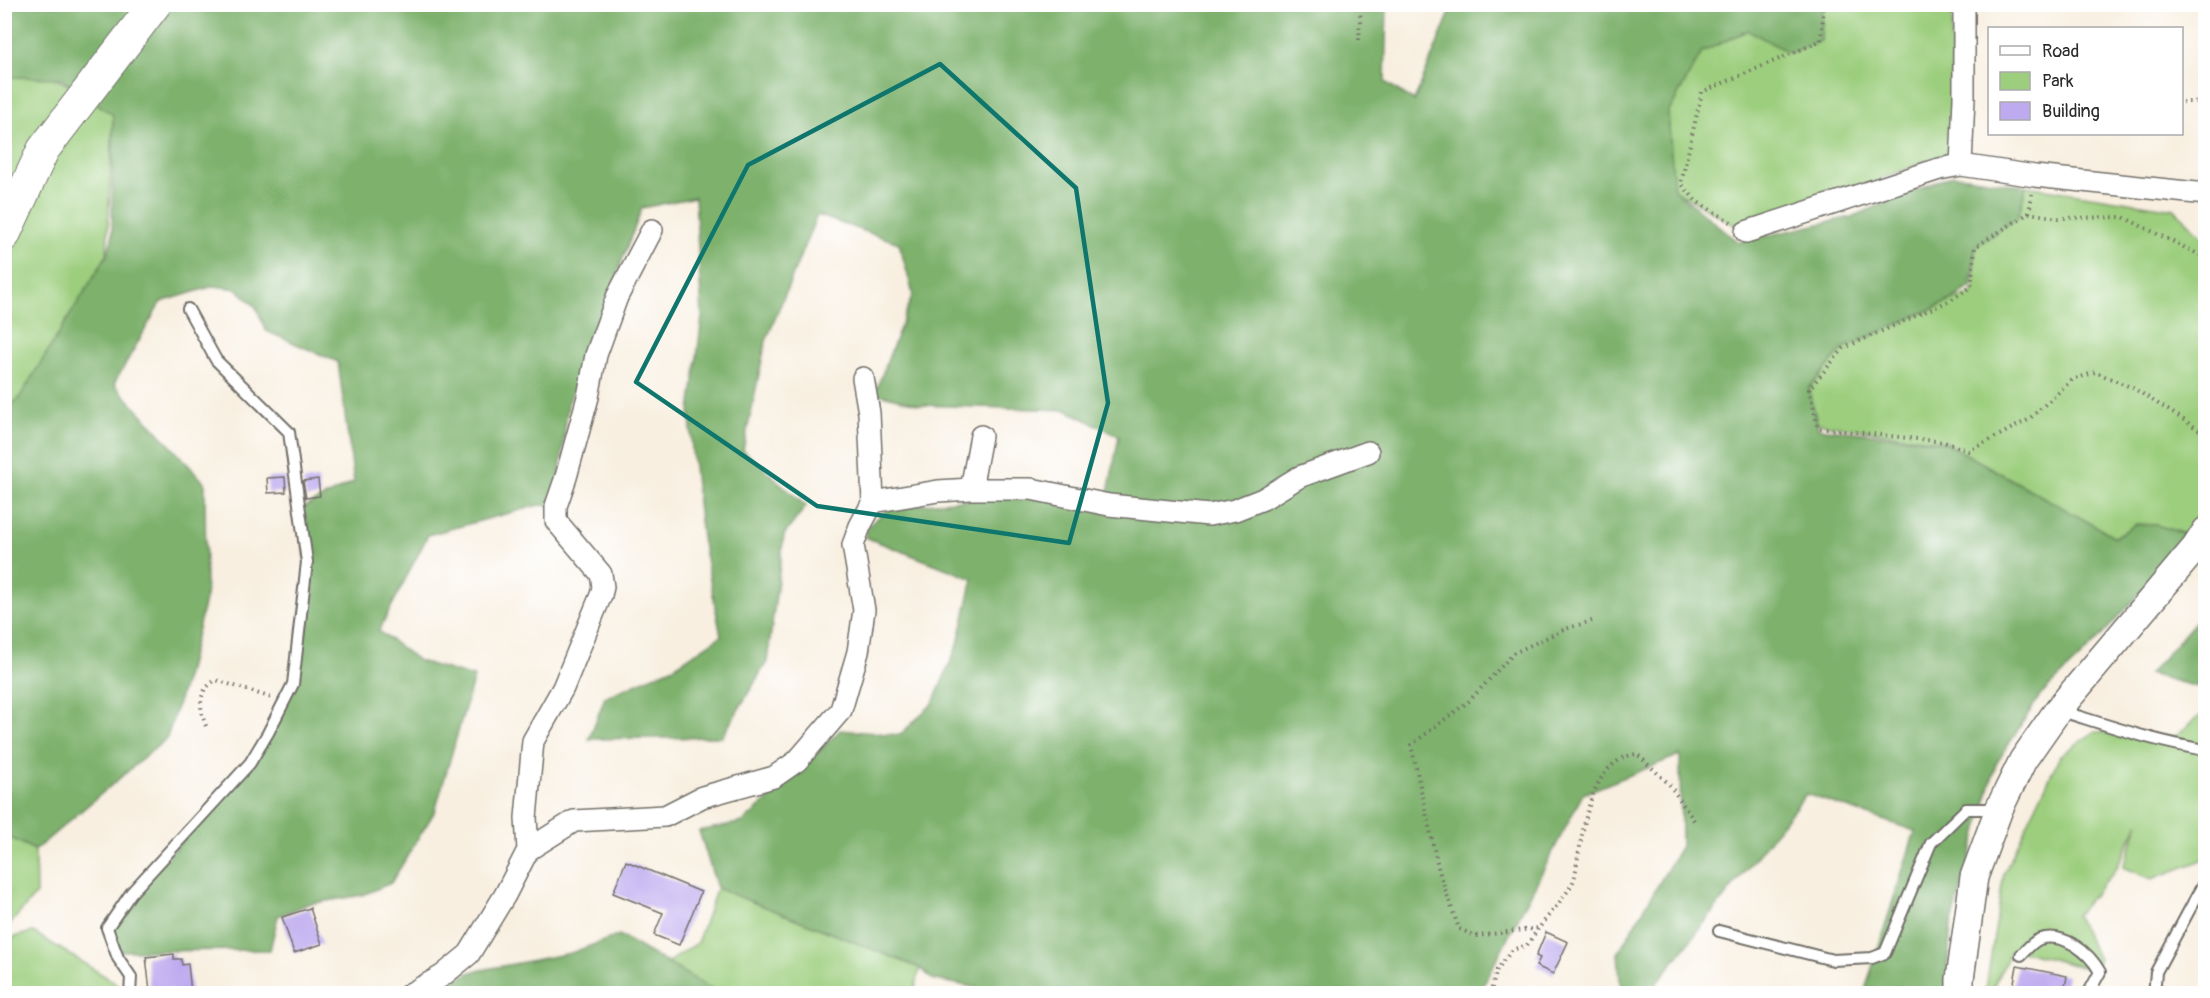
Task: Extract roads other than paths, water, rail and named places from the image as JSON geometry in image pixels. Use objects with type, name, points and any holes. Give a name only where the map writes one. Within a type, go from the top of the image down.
[{"type":"main road","points":[[4,235],[43,150],[155,4]]},
{"type":"street","points":[[1961,165],[1964,4]]},
{"type":"street","points":[[1746,232],[1939,169],[1961,165],[2035,176],[2205,194]]},
{"type":"street","points":[[528,850],[526,818],[533,741],[563,688],[603,588],[601,574],[556,521],[556,506],[585,408],[596,355],[617,297],[652,230]]},
{"type":"street","points":[[410,993],[442,976],[469,954],[505,895],[528,850],[574,820],[665,816],[702,796],[774,777],[796,761],[841,710],[858,652],[864,610],[853,545],[873,502],[869,413],[863,378]]},
{"type":"street","points":[[971,489],[981,436]]},
{"type":"street","points":[[873,502],[938,491],[1031,489],[1109,505],[1209,515],[1235,510],[1254,503],[1299,477],[1368,452]]},
{"type":"street","points":[[1960,993],[1974,877],[1999,809],[2023,760],[2058,710],[2195,549],[2205,531]]},
{"type":"lane","points":[[130,993],[131,977],[118,958],[107,928],[131,893],[250,763],[284,702],[293,684],[307,562],[289,432],[216,360],[188,309]]},
{"type":"lane","points":[[2058,710],[2135,734],[2205,750]]},
{"type":"lane","points":[[1719,931],[1833,960],[1872,958],[1884,952],[1932,843],[1966,808],[1999,809]]},
{"type":"lane","points":[[2154,993],[2156,972],[2205,879]]},
{"type":"lane","points":[[2021,955],[2038,939],[2054,938],[2080,948],[2093,960],[2100,972],[2088,993]]}]
